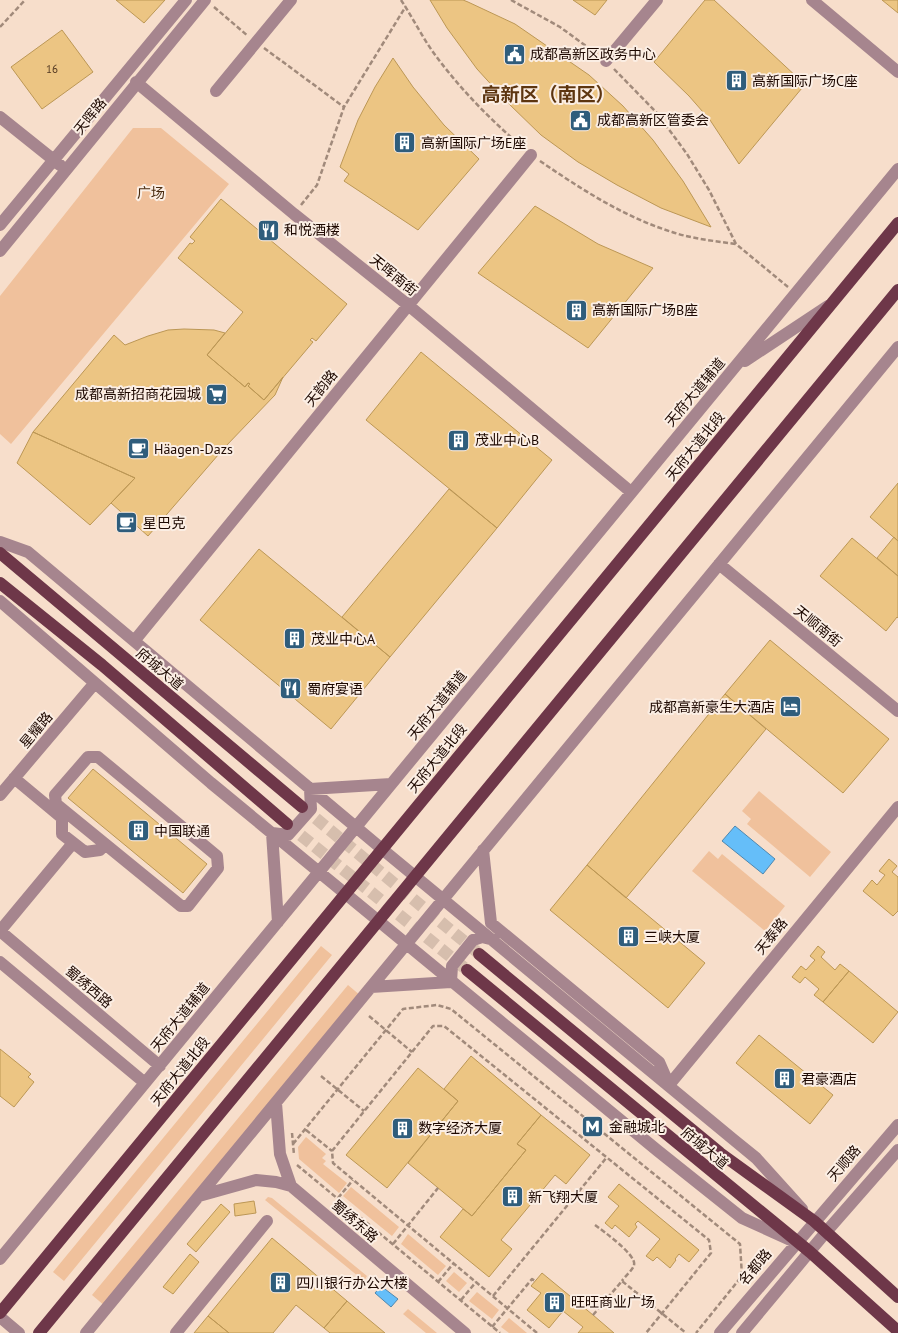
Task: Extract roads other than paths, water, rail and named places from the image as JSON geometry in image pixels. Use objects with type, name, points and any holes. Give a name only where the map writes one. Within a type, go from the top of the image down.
[{"type":"main road","name":"天府大道北段","points":[[0,1315],[898,223]]},
{"type":"main road","points":[[39,1333],[898,290]]},
{"type":"main road","name":"府城大道","points":[[0,553],[302,807]]},
{"type":"main road","points":[[0,583],[109,672],[288,824]]},
{"type":"main road","name":"府城大道","points":[[479,954],[720,1153],[814,1221],[898,1297]]},
{"type":"main road","name":"府城大道","points":[[467,970],[810,1252],[898,1331]]},
{"type":"street","name":"天晖路","points":[[0,225],[186,0]]},
{"type":"street","name":"天晖路","points":[[0,251],[136,82],[205,0]]},
{"type":"street","points":[[216,92],[291,0]]},
{"type":"street","points":[[606,61],[657,0]]},
{"type":"street","points":[[812,0],[898,72]]},
{"type":"street","name":"天晖南街","points":[[136,82],[632,492]]},
{"type":"street","points":[[0,117],[65,170]]},
{"type":"street","name":"天韵路","points":[[134,640],[531,154]]},
{"type":"street","name":"天府大道辅道","points":[[0,1259],[898,169]]},
{"type":"street","points":[[733,370],[832,303]]},
{"type":"street","points":[[86,1333],[898,347]]},
{"type":"street","points":[[0,542],[28,552],[382,849],[669,1085],[756,1158],[814,1221]]},
{"type":"street","name":"天顺南街","points":[[719,564],[898,711]]},
{"type":"street","points":[[0,601],[94,684],[451,982],[742,1218],[796,1242]]},
{"type":"street","name":"星耀路","points":[[0,795],[94,684]]},
{"type":"street","points":[[14,778],[54,807],[105,844],[181,906],[188,906],[218,868],[217,856],[98,757],[88,757],[55,795],[54,807],[62,818],[62,834],[85,852],[100,850],[105,844]]},
{"type":"street","points":[[310,788],[391,784]]},
{"type":"street","points":[[272,833],[288,835],[311,809],[310,788]]},
{"type":"street","name":"天泰路","points":[[669,1085],[898,807]]},
{"type":"street","points":[[272,833],[278,922]]},
{"type":"street","points":[[0,931],[73,843]]},
{"type":"street","points":[[483,850],[491,923],[659,1062],[669,1085]]},
{"type":"street","name":"蜀绣西路","points":[[0,931],[160,1066]]},
{"type":"street","points":[[451,982],[452,966],[473,940],[482,937],[494,940]]},
{"type":"street","points":[[0,962],[145,1083]]},
{"type":"street","points":[[371,986],[451,982]]},
{"type":"street","points":[[276,1103],[280,1154],[291,1186]]},
{"type":"street","name":"天顺路","points":[[814,1221],[898,1125]]},
{"type":"street","points":[[742,1333],[826,1232],[898,1150]]},
{"type":"street","points":[[199,1196],[256,1180],[291,1186]]},
{"type":"street","name":"蜀绣东路","points":[[291,1186],[465,1333]]},
{"type":"street","points":[[176,1333],[267,1220]]},
{"type":"street","name":"名都路","points":[[720,1333],[814,1221]]},
{"type":"street","points":[[0,1315],[19,1333]]},
{"type":"water","points":[[735,826],[775,859],[763,874],[722,841]]},
{"type":"water","points":[[381,1286],[398,1299],[391,1307],[375,1293]]},
{"type":"tunnel","points":[[302,807],[477,952]]},
{"type":"tunnel","points":[[287,824],[467,970]]},
{"type":"place","name":"成都高新区政务中心","points":[[514,54]]},
{"type":"place","name":"高新国际广场C座","points":[[736,81]]},
{"type":"place","name":"成都高新区管委会","points":[[581,120]]},
{"type":"place","name":"高新国际广场E座","points":[[405,143]]},
{"type":"place","name":"和悦酒楼","points":[[268,230]]},
{"type":"place","name":"高新国际广场B座","points":[[576,310]]},
{"type":"place","name":"成都高新招商花园城","points":[[217,394]]},
{"type":"place","name":"茂业中心B","points":[[459,440]]},
{"type":"place","name":"Häagen-Dazs","points":[[138,449]]},
{"type":"place","name":"星巴克","points":[[127,523]]},
{"type":"place","name":"茂业中心A","points":[[295,639]]},
{"type":"place","name":"蜀府宴语","points":[[291,689]]},
{"type":"place","name":"成都高新豪生大酒店","points":[[791,707]]},
{"type":"place","name":"中国联通","points":[[138,831]]},
{"type":"place","name":"三峡大厦","points":[[628,937]]},
{"type":"place","name":"君豪酒店","points":[[785,1079]]},
{"type":"place","name":"金融城北","points":[[593,1127]]},
{"type":"place","name":"数字经济大厦","points":[[402,1128]]},
{"type":"place","name":"新飞翔大厦","points":[[512,1197]]},
{"type":"place","name":"四川银行办公大楼","points":[[280,1283]]},
{"type":"place","name":"旺旺商业广场","points":[[555,1302]]},
{"type":"district","name":"高新区（南区）","points":[[548,94]]},
{"type":"park label","name":"广场","points":[[151,193]]}]
